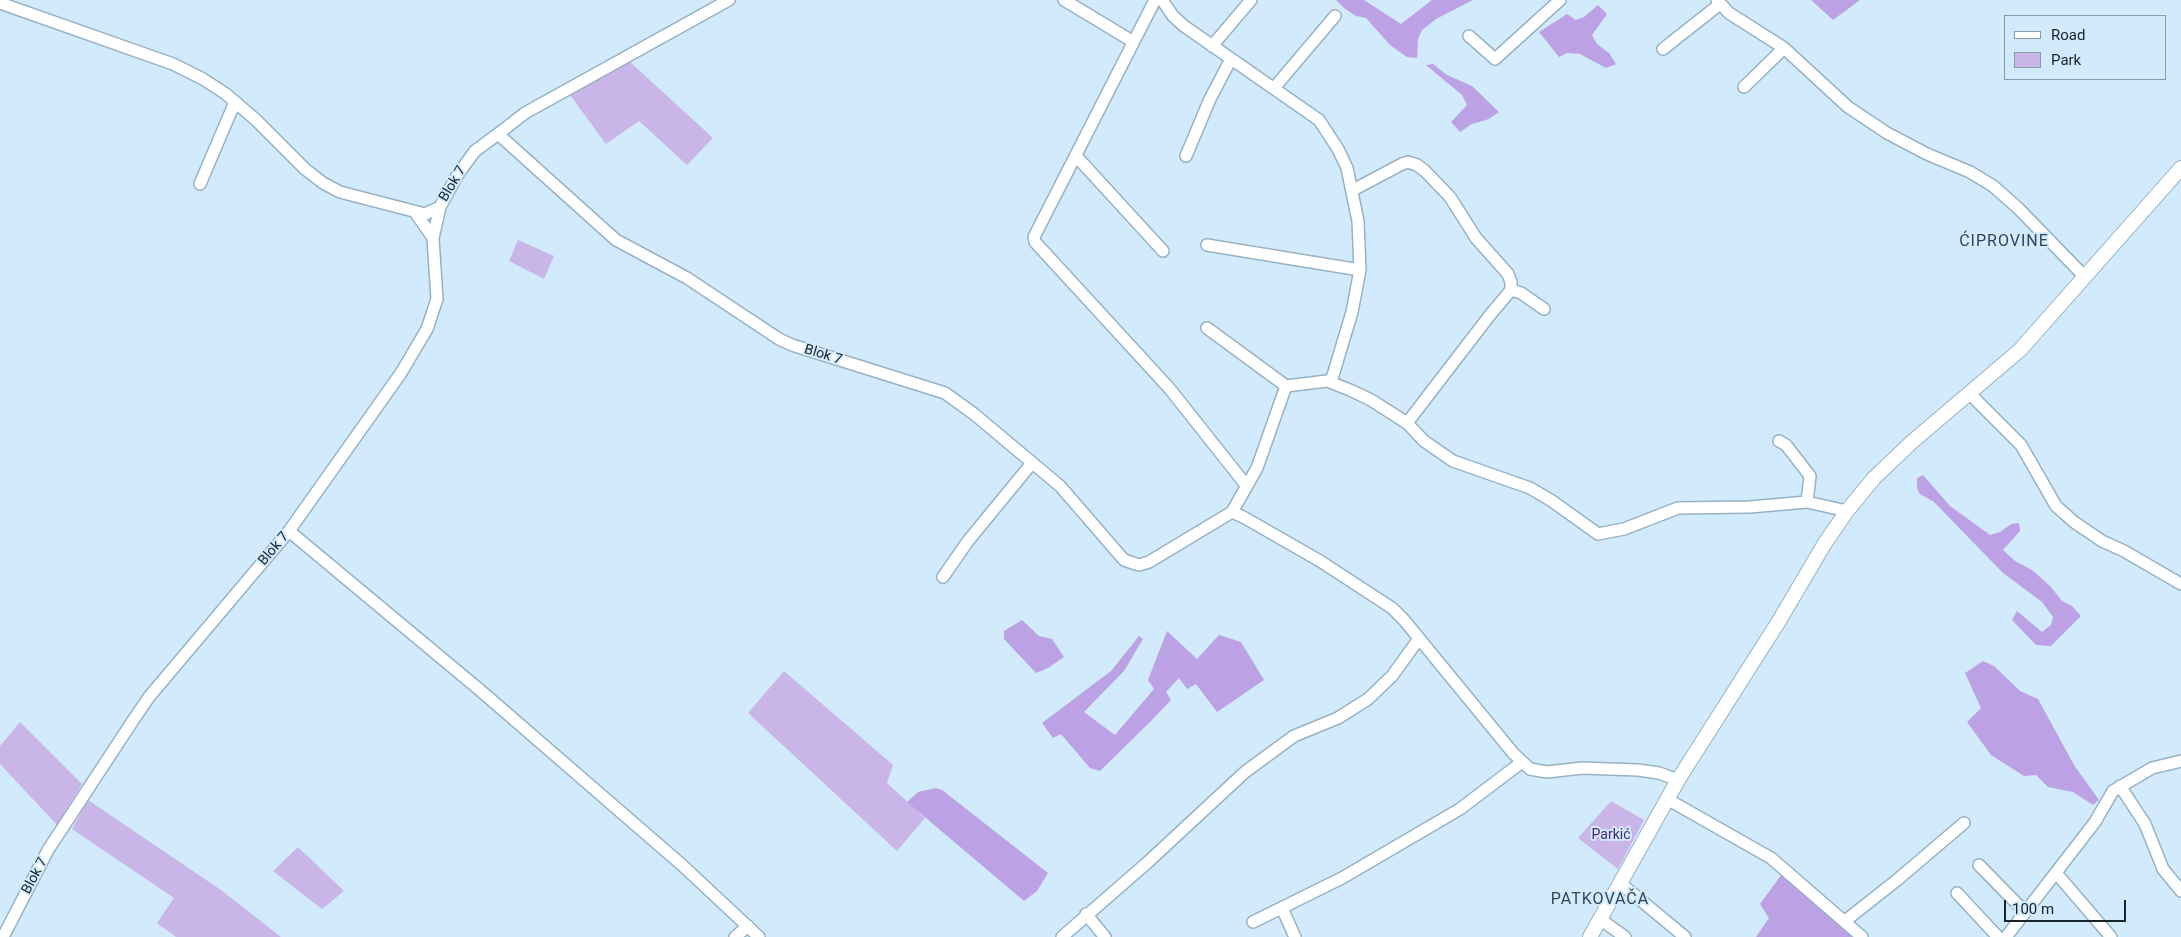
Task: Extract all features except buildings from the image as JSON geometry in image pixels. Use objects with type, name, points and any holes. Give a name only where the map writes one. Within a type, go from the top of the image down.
[{"type":"main road","points":[[1590,937],[1667,798],[1780,621],[1819,551],[1847,511],[1874,478],[2020,350],[2181,168]]},
{"type":"street","points":[[498,134],[525,113],[729,0]]},
{"type":"street","points":[[1064,0],[1132,41]]},
{"type":"street","points":[[1155,0],[1132,41],[1034,237],[1035,242],[1168,388],[1246,485]]},
{"type":"street","points":[[1162,0],[1172,16],[1184,26],[1319,120],[1338,149],[1347,168],[1358,221],[1360,270],[1352,312],[1331,382]]},
{"type":"street","points":[[1212,46],[1251,0]]},
{"type":"street","points":[[1469,36],[1495,59],[1560,0]]},
{"type":"street","points":[[1663,48],[1719,2],[1729,13],[1784,48],[1848,107],[1887,132],[1927,154],[1970,172],[1993,186],[2018,208],[2085,278]]},
{"type":"street","points":[[0,3],[173,64],[204,79],[256,120],[305,169],[323,183],[340,192],[425,214],[440,207]]},
{"type":"street","points":[[1274,88],[1335,16]]},
{"type":"street","points":[[1744,87],[1784,48]]},
{"type":"street","points":[[1186,156],[1210,99],[1230,59]]},
{"type":"street","points":[[200,184],[235,102]]},
{"type":"street","name":"Blok 7","points":[[3,937],[48,850],[136,715],[289,531],[401,373],[427,329],[437,299],[433,238],[440,207],[458,174],[475,152],[498,134],[616,240],[687,278],[779,339],[792,345],[945,393],[974,414],[1060,486],[1124,560],[1139,565],[1149,562],[1232,512]]},
{"type":"street","points":[[1076,156],[1163,251]]},
{"type":"street","points":[[1353,190],[1402,164],[1408,162],[1417,165],[1450,198],[1476,238],[1508,274],[1511,290]]},
{"type":"street","points":[[415,212],[433,238]]},
{"type":"street","points":[[1207,245],[1360,270]]},
{"type":"street","points":[[1511,290],[1521,293],[1544,309]]},
{"type":"street","points":[[1407,423],[1490,314],[1511,290]]},
{"type":"street","points":[[1206,328],[1286,386],[1300,383],[1331,382],[1371,400],[1407,423],[1424,441],[1452,462],[1530,488],[1552,501],[1598,534],[1603,535],[1624,529],[1678,508],[1755,506],[1807,502],[1847,511]]},
{"type":"street","points":[[1286,386],[1256,468],[1232,512],[1320,561],[1392,608],[1522,762],[1530,769],[1537,771],[1582,768],[1638,770],[1678,780]]},
{"type":"street","points":[[1970,394],[2021,445],[2056,506],[2074,522],[2102,541],[2181,584]]},
{"type":"street","points":[[1779,441],[1786,445],[1810,476],[1807,502]]},
{"type":"street","points":[[943,577],[968,541],[1032,463]]},
{"type":"street","points":[[289,531],[481,691],[682,864],[759,937]]},
{"type":"street","points":[[1062,937],[1086,914],[1148,862],[1245,772],[1294,736],[1338,718],[1368,698],[1392,676],[1418,640]]},
{"type":"street","points":[[2006,937],[2057,874],[2095,822],[2113,790],[2152,768],[2181,761]]},
{"type":"street","points":[[1253,922],[1342,878],[1460,809],[1522,762]]},
{"type":"street","points":[[2120,786],[2145,824],[2163,869],[2181,890]]},
{"type":"street","points":[[1667,798],[1771,858],[1862,937]]},
{"type":"street","points":[[1845,921],[1964,823]]},
{"type":"street","points":[[1979,865],[2025,912]]},
{"type":"street","points":[[2057,874],[2111,937]]},
{"type":"street","points":[[1620,883],[1686,937]]},
{"type":"street","points":[[1957,893],[1998,937]]},
{"type":"street","points":[[1282,908],[1295,937]]},
{"type":"street","points":[[1086,914],[1105,937]]},
{"type":"street","points":[[1600,920],[1625,937]]},
{"type":"street","points":[[735,937],[748,926]]},
{"type":"green space","points":[[630,62],[713,138],[687,165],[639,121],[606,144],[570,95]]},
{"type":"green space","points":[[518,240],[554,256],[544,279],[509,261]]},
{"type":"green space","points":[[784,671],[893,765],[887,783],[925,818],[897,851],[748,713]]},
{"type":"green space","points":[[20,722],[82,784],[57,825],[0,764],[0,746]]},
{"type":"green space","points":[[88,800],[221,890],[281,937],[176,937],[157,923],[174,898],[72,829]]},
{"type":"green space","name":"Parkić","points":[[1611,801],[1644,820],[1618,869],[1578,838]]},
{"type":"green space","points":[[298,847],[344,891],[322,909],[273,871]]},
{"type":"shaded area","points":[[1336,0],[1364,0],[1401,24],[1432,0],[1473,0],[1436,19],[1422,30],[1418,39],[1417,58],[1407,57],[1390,45],[1366,18],[1356,16]]},
{"type":"shaded area","points":[[1811,0],[1860,0],[1833,20]]},
{"type":"shaded area","points":[[1598,5],[1607,14],[1592,35],[1597,44],[1609,53],[1616,64],[1606,68],[1580,54],[1567,53],[1559,57],[1539,32],[1567,14],[1576,20],[1584,17]]},
{"type":"shaded area","points":[[1433,64],[1447,75],[1472,86],[1499,112],[1489,119],[1472,124],[1460,132],[1451,122],[1467,105],[1462,95],[1426,65]]},
{"type":"shaded area","points":[[1923,475],[1950,506],[1990,535],[2000,532],[2011,524],[2019,523],[2020,531],[2003,550],[2015,561],[2032,570],[2050,586],[2062,601],[2072,606],[2081,616],[2051,646],[2036,645],[2012,620],[2017,611],[2042,632],[2051,625],[2053,617],[2042,602],[2003,573],[1934,502],[1920,494],[1917,488],[1917,478]]},
{"type":"shaded area","points":[[1022,620],[1039,636],[1052,639],[1064,657],[1048,668],[1036,673],[1004,639],[1004,631]]},
{"type":"shaded area","points":[[1167,631],[1197,659],[1219,635],[1241,642],[1264,680],[1217,712],[1196,684],[1187,689],[1179,678],[1166,692],[1171,700],[1151,721],[1100,771],[1090,768],[1061,734],[1053,738],[1042,723],[1111,671],[1139,636],[1143,639],[1124,671],[1084,712],[1115,735],[1154,689],[1148,680]]},
{"type":"shaded area","points":[[1983,661],[1994,666],[2020,691],[2038,699],[2074,765],[2099,800],[2093,805],[2073,792],[2048,787],[2036,775],[2024,776],[1991,755],[1967,722],[1981,708],[1965,673]]},
{"type":"shaded area","points":[[936,788],[942,790],[1048,873],[1037,891],[1024,901],[907,802],[918,792]]},
{"type":"shaded area","points":[[1782,874],[1852,937],[1756,937],[1769,918],[1760,904]]},
{"type":"district","name":"ĆIPROVINE","points":[[2004,242]]},
{"type":"district","name":"PATKOVAČA","points":[[1600,900]]}]
